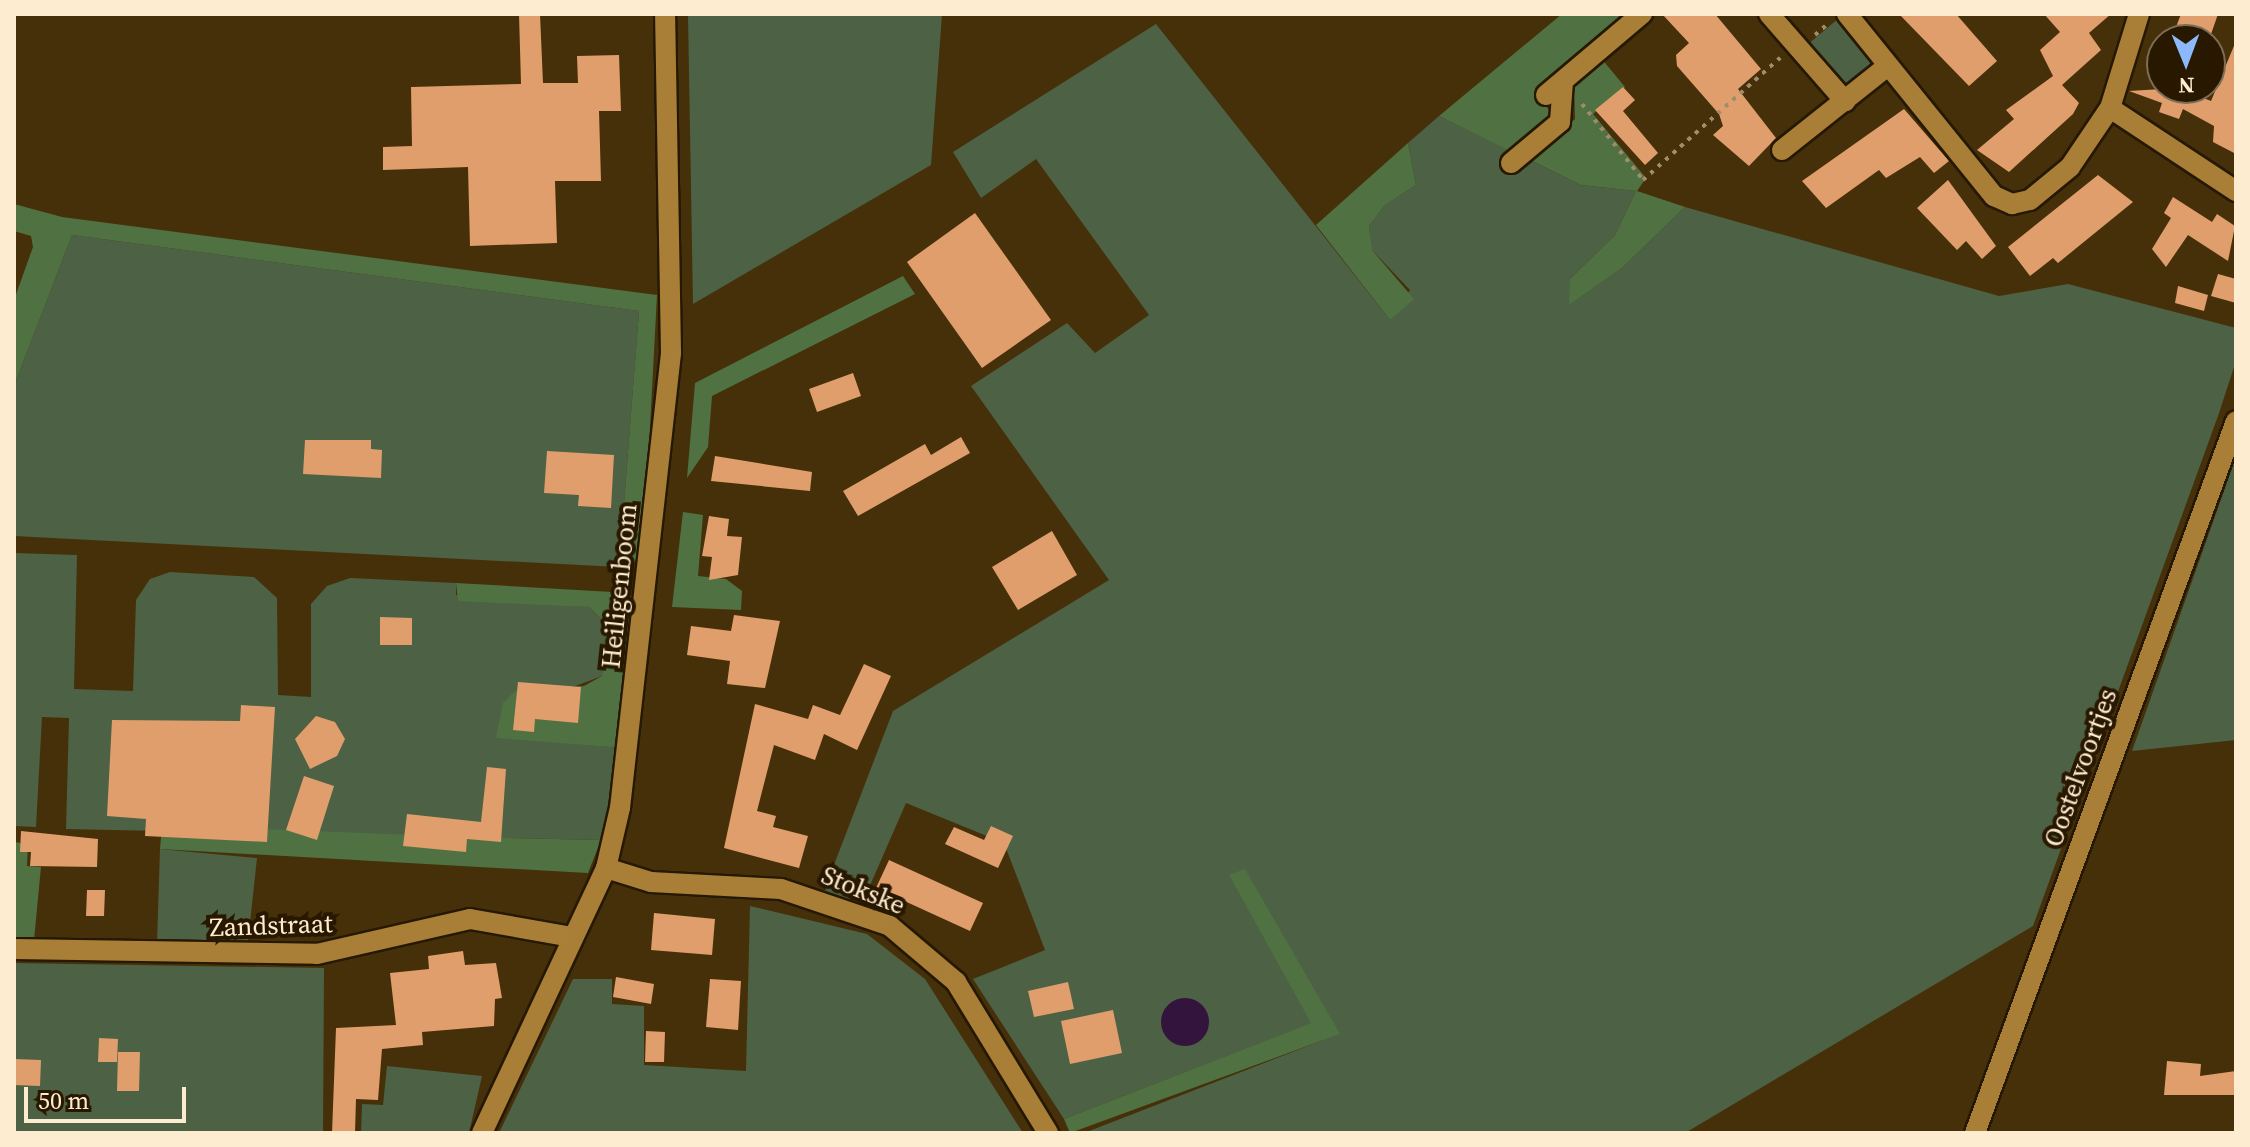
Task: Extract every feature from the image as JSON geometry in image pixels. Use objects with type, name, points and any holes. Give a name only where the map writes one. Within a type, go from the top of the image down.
[{"type":"street","name":"Heiligenboom","points":[[482,1133],[606,868],[629,745],[671,353],[665,14]]},
{"type":"street","points":[[1546,95],[1642,14]]},
{"type":"street","points":[[1769,14],[1845,101]]},
{"type":"street","points":[[1847,14],[1885,68],[1994,196],[2012,204],[2030,200],[2070,167],[2110,108],[2139,14]]},
{"type":"street","points":[[1782,150],[1885,68]]},
{"type":"street","points":[[1511,163],[1560,122],[1563,81]]},
{"type":"street","points":[[2110,108],[2236,191]]},
{"type":"street","name":"Oostelvoortjes","points":[[1975,1133],[2236,421]]},
{"type":"street","name":"Stokske","points":[[606,868],[651,882],[781,889],[890,926],[956,982],[1048,1133]]},
{"type":"street","name":"Zandstraat","points":[[14,949],[317,954],[470,919],[572,937]]},
{"type":"path","points":[[1563,81],[1643,180],[1796,47],[1840,14]]},
{"type":"green space","points":[[688,14],[942,14],[931,165],[693,304]]},
{"type":"green space","points":[[1562,14],[1622,14],[1537,90],[1551,114],[1508,150],[1439,116]]},
{"type":"green space","points":[[1839,18],[1870,53],[1873,67],[1853,87],[1842,86],[1807,45]]},
{"type":"green space","points":[[1156,24],[1390,320],[1410,290],[1371,249],[1369,226],[1385,205],[1416,185],[1408,143],[1439,116],[1581,185],[1636,191],[1615,235],[1570,279],[1570,304],[1622,268],[1685,207],[1999,296],[2068,284],[2236,328],[2236,361],[2218,416],[2033,926],[1685,1133],[1084,1133],[1339,1034],[1230,876],[1312,1023],[1064,1119],[973,979],[1045,950],[1004,843],[906,803],[861,906],[822,896],[893,711],[1109,580],[971,386],[1067,323],[1095,353],[1149,315],[1036,159],[981,198],[953,152]]},
{"type":"green space","points":[[1601,58],[1625,87],[1593,114],[1646,178],[1637,191],[1685,207],[1622,268],[1569,305],[1570,279],[1615,235],[1636,191],[1581,185],[1530,160],[1575,119],[1574,81]]},
{"type":"green space","points":[[1408,143],[1416,185],[1385,205],[1369,226],[1372,250],[1414,299],[1390,320],[1316,225]]},
{"type":"green space","points":[[14,204],[62,217],[657,295],[643,560],[619,567],[639,311],[72,235],[14,386],[14,300],[33,247],[31,236],[14,231]]},
{"type":"green space","points":[[72,235],[639,311],[619,567],[14,536],[14,386]]},
{"type":"green space","points":[[903,276],[915,294],[712,396],[708,447],[687,478],[695,383]]},
{"type":"green space","points":[[2236,457],[2236,740],[2132,751]]},
{"type":"green space","points":[[683,512],[703,515],[698,576],[726,579],[742,591],[741,610],[672,607]]},
{"type":"green space","points":[[14,553],[77,555],[74,689],[133,691],[136,600],[150,579],[170,572],[254,577],[277,598],[278,695],[311,697],[311,604],[327,586],[350,578],[456,583],[456,595],[589,607],[606,624],[602,676],[570,688],[497,737],[622,748],[601,840],[66,829],[69,718],[42,717],[36,827],[14,826]]},
{"type":"green space","points":[[456,583],[629,593],[636,600],[622,748],[496,738],[503,703],[515,691],[584,686],[602,676],[606,624],[589,607],[458,601]]},
{"type":"green space","points":[[162,825],[601,840],[588,873],[160,849]]},
{"type":"green space","points":[[14,842],[28,844],[27,866],[41,867],[34,940],[14,939]]},
{"type":"green space","points":[[160,849],[257,858],[248,941],[157,943]]},
{"type":"green space","points":[[1245,869],[1340,1034],[1070,1133],[1064,1119],[1311,1023],[1229,875]]},
{"type":"green space","points":[[750,906],[867,934],[925,979],[1023,1133],[499,1133],[573,979],[612,979],[612,1004],[644,1006],[644,1065],[746,1071]]},
{"type":"green space","points":[[14,963],[324,968],[323,1133],[14,1133]]},
{"type":"green space","points":[[387,1066],[482,1076],[469,1133],[361,1133],[362,1104],[383,1105]]},
{"type":"shaded area","points":[[1185,998],[1202,1005],[1209,1022],[1202,1039],[1185,1046],[1168,1039],[1161,1022],[1168,1005]]},
{"type":"building","points":[[519,14],[540,14],[543,83],[578,83],[577,56],[619,55],[621,111],[599,111],[601,181],[555,181],[557,243],[470,246],[468,167],[383,170],[383,147],[412,146],[411,87],[521,84]]},
{"type":"building","points":[[1662,14],[1715,14],[1761,69],[1738,89],[1776,138],[1749,166],[1713,135],[1723,126],[1719,114],[1677,66],[1676,55],[1689,43]]},
{"type":"building","points":[[1899,14],[1956,14],[1997,61],[1969,86]]},
{"type":"building","points":[[2044,14],[2111,14],[2089,33],[2101,50],[2062,85],[2079,103],[2073,114],[2009,172],[1977,150],[2014,119],[2006,110],[2053,76],[2040,50],[2060,32]]},
{"type":"building","points":[[2181,14],[2218,14],[2215,24],[2177,24]]},
{"type":"building","points":[[2236,41],[2236,154],[2213,142],[2214,126],[2183,109],[2179,119],[2159,112],[2162,104],[2226,104],[2226,65]]},
{"type":"building","points":[[1623,87],[1635,100],[1623,111],[1658,153],[1645,165],[1595,110]]},
{"type":"building","points":[[2146,90],[2146,97],[2129,91]]},
{"type":"building","points":[[1904,109],[1949,161],[1934,173],[1920,157],[1886,178],[1879,170],[1826,208],[1802,181]]},
{"type":"building","points":[[2098,175],[2133,202],[2058,263],[2053,258],[2030,276],[2008,247]]},
{"type":"building","points":[[1948,180],[1996,246],[1982,259],[1966,241],[1957,250],[1917,208]]},
{"type":"building","points":[[2173,197],[2212,222],[2217,214],[2235,226],[2228,261],[2188,235],[2166,267],[2152,249],[2171,218],[2164,213]]},
{"type":"building","points":[[975,213],[1051,320],[982,368],[907,262]]},
{"type":"building","points":[[2218,274],[2236,279],[2236,303],[2211,296]]},
{"type":"building","points":[[2178,286],[2208,295],[2204,311],[2175,303]]},
{"type":"building","points":[[853,373],[861,396],[817,412],[809,389]]},
{"type":"building","points":[[961,437],[970,453],[858,516],[843,491],[925,444],[931,455]]},
{"type":"building","points":[[305,440],[371,440],[371,449],[382,450],[381,478],[303,474]]},
{"type":"building","points":[[547,451],[614,455],[611,508],[578,506],[579,495],[544,493]]},
{"type":"building","points":[[715,456],[812,472],[810,491],[711,481]]},
{"type":"building","points":[[709,516],[729,519],[727,536],[742,537],[738,575],[709,580],[712,557],[702,556]]},
{"type":"building","points":[[1052,531],[1077,575],[1018,610],[992,567]]},
{"type":"building","points":[[734,615],[780,621],[765,688],[727,684],[730,661],[687,655],[691,626],[731,631]]},
{"type":"building","points":[[380,617],[412,618],[412,645],[380,645]]},
{"type":"building","points":[[864,664],[891,676],[857,750],[824,734],[815,760],[774,745],[757,811],[776,816],[773,827],[808,836],[799,868],[724,848],[755,704],[808,719],[813,705],[840,715]]},
{"type":"building","points":[[518,682],[581,687],[578,723],[535,719],[534,732],[513,730]]},
{"type":"building","points":[[241,705],[275,707],[267,842],[145,836],[146,819],[107,816],[112,720],[240,721]]},
{"type":"building","points":[[316,716],[335,722],[345,739],[337,756],[310,769],[295,739]]},
{"type":"building","points":[[487,767],[506,769],[501,842],[467,839],[466,852],[403,846],[407,814],[481,822]]},
{"type":"building","points":[[304,776],[334,786],[317,840],[286,830]]},
{"type":"building","points":[[991,826],[1013,836],[998,868],[945,844],[954,827],[984,840]]},
{"type":"building","points":[[21,831],[98,839],[97,867],[30,866],[31,852],[20,852]]},
{"type":"building","points":[[889,860],[983,903],[970,931],[876,888]]},
{"type":"building","points":[[87,890],[105,890],[104,916],[86,916]]},
{"type":"building","points":[[654,913],[715,919],[712,955],[651,950]]},
{"type":"building","points":[[463,951],[465,965],[496,963],[502,998],[495,999],[494,1026],[422,1032],[423,1045],[382,1049],[378,1100],[356,1099],[355,1133],[332,1133],[336,1028],[396,1025],[390,973],[429,969],[428,956]]},
{"type":"building","points":[[616,977],[654,984],[651,1004],[613,997]]},
{"type":"building","points":[[710,979],[741,981],[738,1030],[706,1027]]},
{"type":"building","points":[[1068,982],[1074,1009],[1034,1017],[1028,991]]},
{"type":"building","points":[[1113,1010],[1122,1053],[1070,1064],[1061,1021]]},
{"type":"building","points":[[646,1031],[665,1032],[664,1062],[645,1062]]},
{"type":"building","points":[[99,1038],[118,1039],[117,1062],[98,1062]]},
{"type":"building","points":[[118,1052],[140,1052],[139,1091],[117,1091]]},
{"type":"building","points":[[14,1059],[41,1060],[40,1086],[14,1085]]},
{"type":"building","points":[[2167,1061],[2201,1064],[2200,1076],[2236,1071],[2236,1095],[2164,1095]]}]
